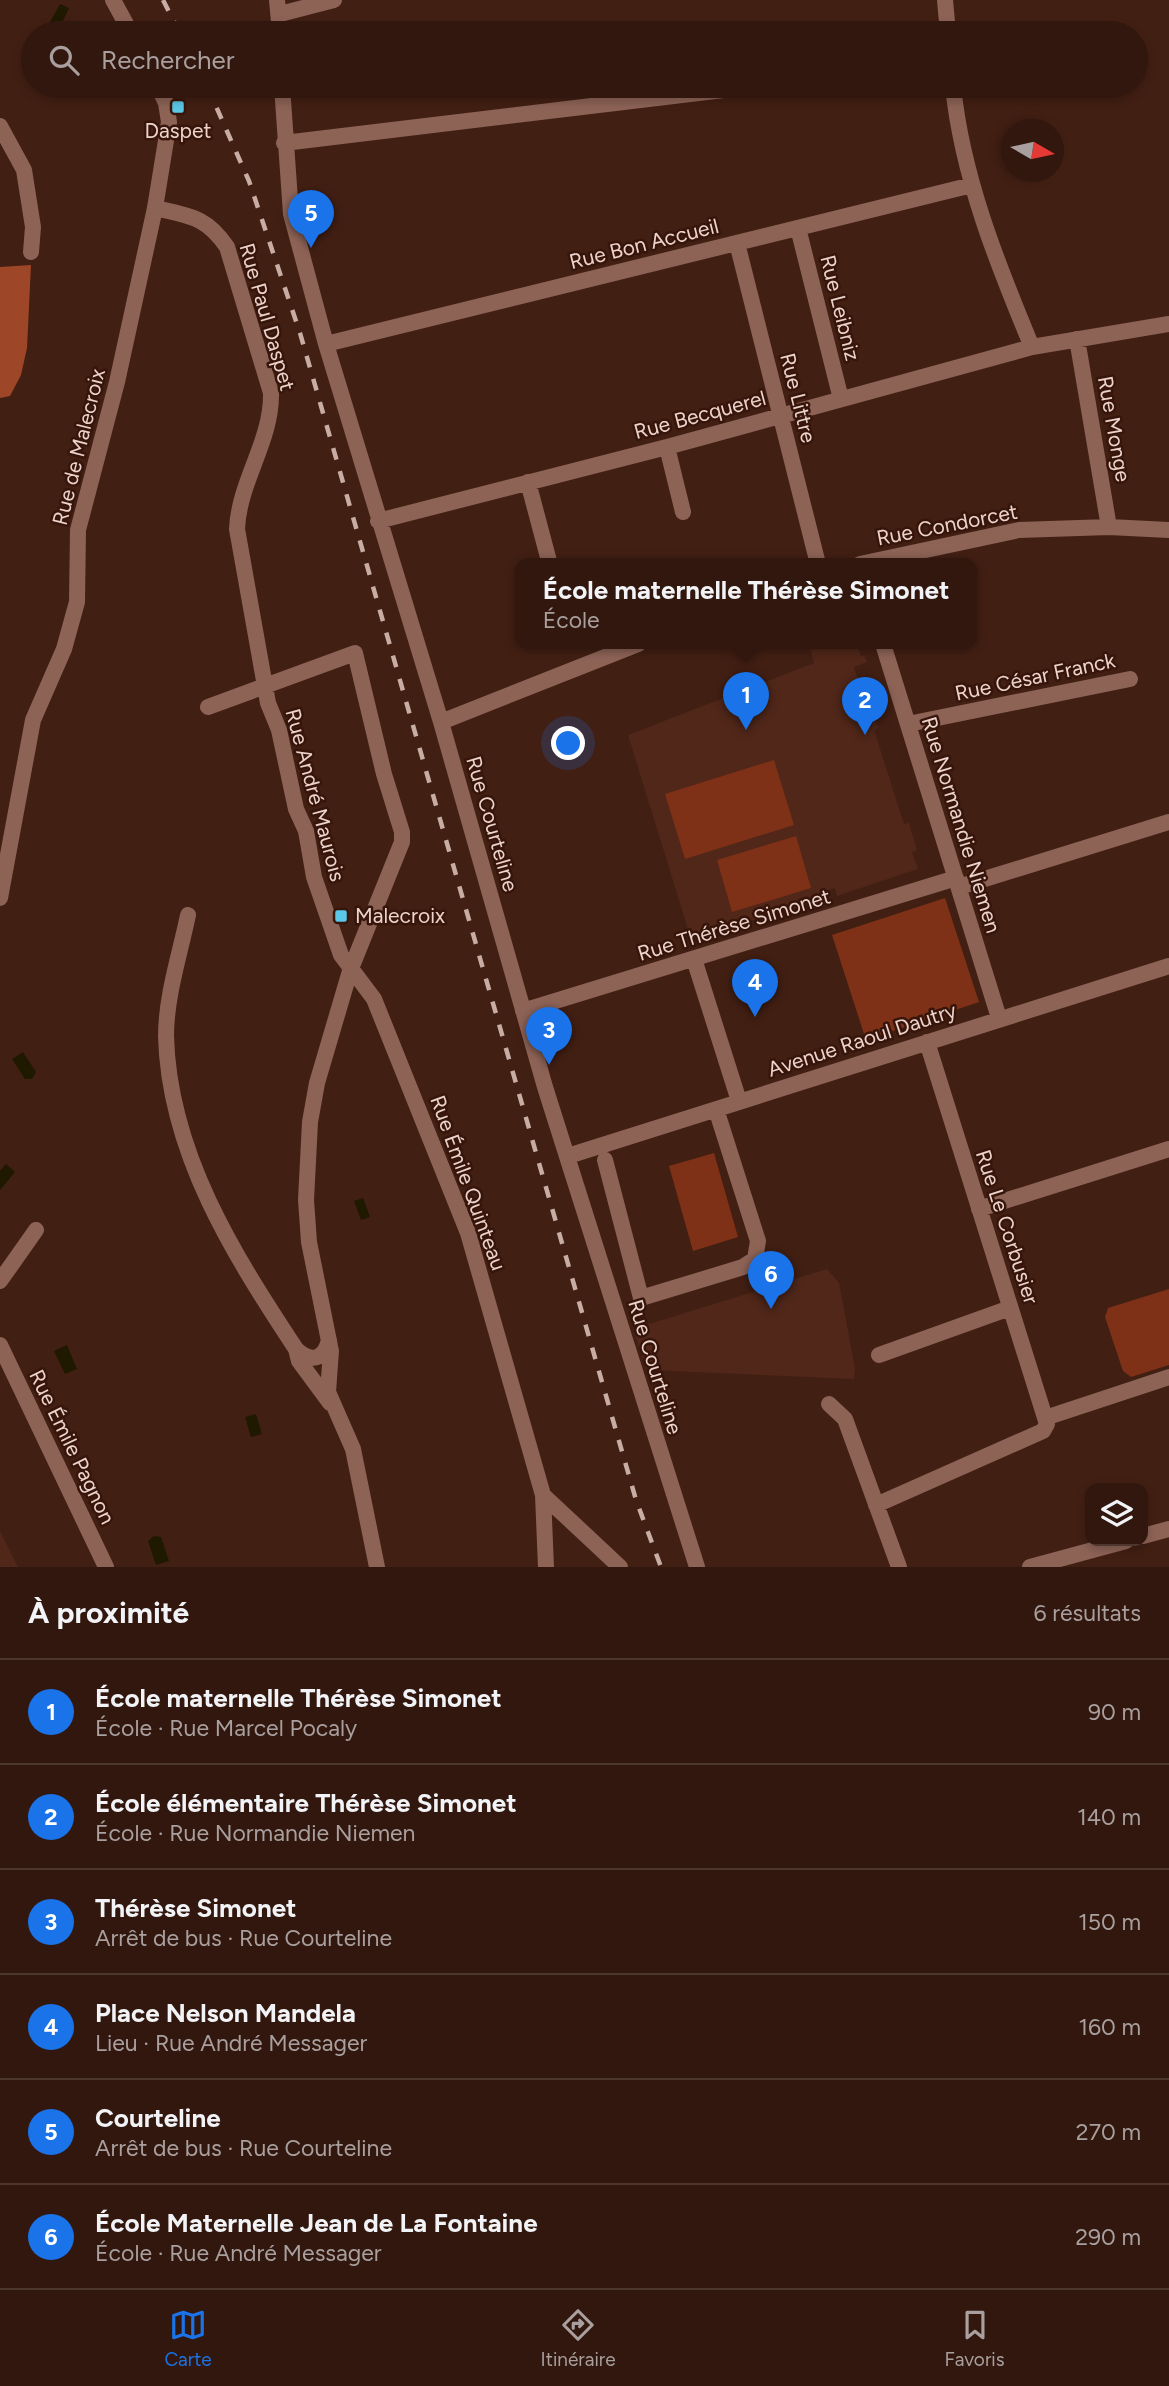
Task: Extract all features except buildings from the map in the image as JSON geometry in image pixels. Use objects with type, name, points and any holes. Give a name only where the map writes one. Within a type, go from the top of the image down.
[{"type":"street","points":[[113,0],[124,21]]},
{"type":"street","points":[[279,7],[334,0]]},
{"type":"street","points":[[945,0],[947,21]]},
{"type":"street","name":"Rue de Malecroix","points":[[0,898],[33,720],[64,649],[77,602],[78,530],[117,382],[155,208],[169,122],[164,98]]},
{"type":"street","name":"Rue Courteline","points":[[282,98],[290,214],[326,344],[441,722],[523,1011],[696,1567]]},
{"type":"street","points":[[284,143],[657,98]]},
{"type":"street","points":[[954,98],[957,122],[972,185],[1009,291],[1032,346]]},
{"type":"street","points":[[0,126],[24,170],[33,226],[31,252]]},
{"type":"street","name":"Rue Bon Accueil","points":[[326,344],[972,185]]},
{"type":"street","name":"Rue Paul Daspet","points":[[155,208],[195,218],[214,228],[227,247],[271,393],[271,414],[238,506],[237,529],[264,685]]},
{"type":"street","name":"Rue Leibniz","points":[[798,228],[841,400]]},
{"type":"street","name":"Rue Littre","points":[[737,243],[816,558]]},
{"type":"street","name":"Rue Becquerel","points":[[378,521],[667,447],[1032,346],[1169,324]]},
{"type":"street","name":"Rue Monge","points":[[1077,339],[1110,527]]},
{"type":"street","points":[[667,447],[683,512]]},
{"type":"street","points":[[528,482],[547,558]]},
{"type":"street","name":"Rue Condorcet","points":[[888,558],[1019,530],[1110,527],[1169,530]]},
{"type":"street","points":[[441,722],[625,649]]},
{"type":"street","name":"Rue Normandie Niemen","points":[[885,649],[999,1018]]},
{"type":"street","points":[[208,707],[355,653],[384,774],[402,832],[389,877],[350,971],[317,1083],[306,1163],[309,1242],[329,1340],[328,1392],[353,1449],[377,1567]]},
{"type":"street","name":"Rue César Franck","points":[[908,724],[1130,679]]},
{"type":"street","name":"Rue André Maurois","points":[[264,685],[284,749],[284,765],[296,809],[306,831],[314,877],[328,923],[350,971]]},
{"type":"street","name":"Rue Thérèse Simonet","points":[[523,1011],[688,960],[1169,822]]},
{"type":"street","points":[[188,915],[170,1001],[166,1035],[179,1118],[203,1190],[249,1277],[296,1349],[304,1356],[317,1359],[329,1340]]},
{"type":"street","points":[[688,960],[739,1101]]},
{"type":"street","name":"Avenue Raoul Dautry","points":[[568,1156],[1169,966]]},
{"type":"street","name":"Rue Émile Quinteau","points":[[350,971],[374,999],[457,1202],[543,1495],[546,1567]]},
{"type":"street","name":"Rue Le Corbusier","points":[[927,1042],[1046,1421]]},
{"type":"street","points":[[606,1160],[641,1298],[743,1267],[755,1259],[758,1241],[716,1109]]},
{"type":"street","points":[[979,1209],[1169,1149]]},
{"type":"street","points":[[0,1281],[36,1230]]},
{"type":"street","points":[[878,1355],[1010,1308]]},
{"type":"street","name":"Rue Émile Pagnon","points":[[0,1345],[106,1567]]},
{"type":"street","points":[[296,1349],[299,1360],[333,1406]]},
{"type":"street","points":[[876,1504],[1042,1431],[1046,1421],[1169,1377]]},
{"type":"street","points":[[829,1405],[845,1419],[899,1567]]},
{"type":"street","points":[[543,1495],[620,1567]]},
{"type":"street","points":[[1148,1535],[1169,1529]]},
{"type":"street","points":[[1030,1567],[1108,1546]]},
{"type":"shaded area","points":[[60,4],[69,8],[63,21],[51,21]]},
{"type":"shaded area","points":[[31,265],[27,348],[21,375],[10,396],[0,398],[0,267]]},
{"type":"shaded area","points":[[810,649],[859,649],[861,656],[865,655],[867,662],[854,667],[865,702],[870,701],[878,728],[874,730],[904,824],[909,823],[917,850],[912,852],[918,869],[837,896],[835,888],[819,893],[821,900],[691,939],[628,735],[814,663]]},
{"type":"shaded area","points":[[774,760],[794,825],[685,859],[665,794]]},
{"type":"shaded area","points":[[796,836],[811,888],[732,912],[717,860]]},
{"type":"shaded area","points":[[945,898],[979,1002],[866,1040],[832,935]]},
{"type":"shaded area","points":[[23,1052],[36,1072],[32,1079],[25,1079],[12,1059]]},
{"type":"shaded area","points":[[714,1153],[738,1237],[693,1251],[669,1166]]},
{"type":"shaded area","points":[[6,1164],[15,1172],[0,1190],[0,1171]]},
{"type":"shaded area","points":[[363,1198],[370,1217],[361,1220],[354,1201]]},
{"type":"shaded area","points":[[827,1269],[839,1283],[855,1368],[854,1379],[647,1370],[633,1329]]},
{"type":"shaded area","points":[[1169,1289],[1169,1365],[1131,1377],[1123,1371],[1105,1317],[1108,1308]]},
{"type":"shaded area","points":[[67,1345],[77,1369],[65,1374],[54,1351]]},
{"type":"shaded area","points":[[256,1414],[262,1434],[251,1437],[245,1417]]},
{"type":"shaded area","points":[[0,1531],[18,1567],[0,1567]]},
{"type":"shaded area","points":[[154,1536],[161,1537],[169,1561],[156,1565],[148,1541]]},
{"type":"railway","points":[[163,0],[174,21]]},
{"type":"railway","points":[[212,98],[249,181],[300,333],[636,1500],[661,1567]]},
{"type":"place","name":"Daspet","points":[[178,107]]},
{"type":"place","name":"Courteline","points":[[311,248]]},
{"type":"place","name":"École maternelle Thérèse Simonet","points":[[746,730]]},
{"type":"place","name":"École élémentaire Thérèse Simonet","points":[[865,735]]},
{"type":"place","name":"Malecroix","points":[[341,916]]},
{"type":"place","name":"Place Nelson Mandela","points":[[755,1017]]},
{"type":"place","name":"Thérèse Simonet","points":[[549,1065]]},
{"type":"place","name":"École Maternelle Jean de La Fontaine","points":[[771,1309]]}]
